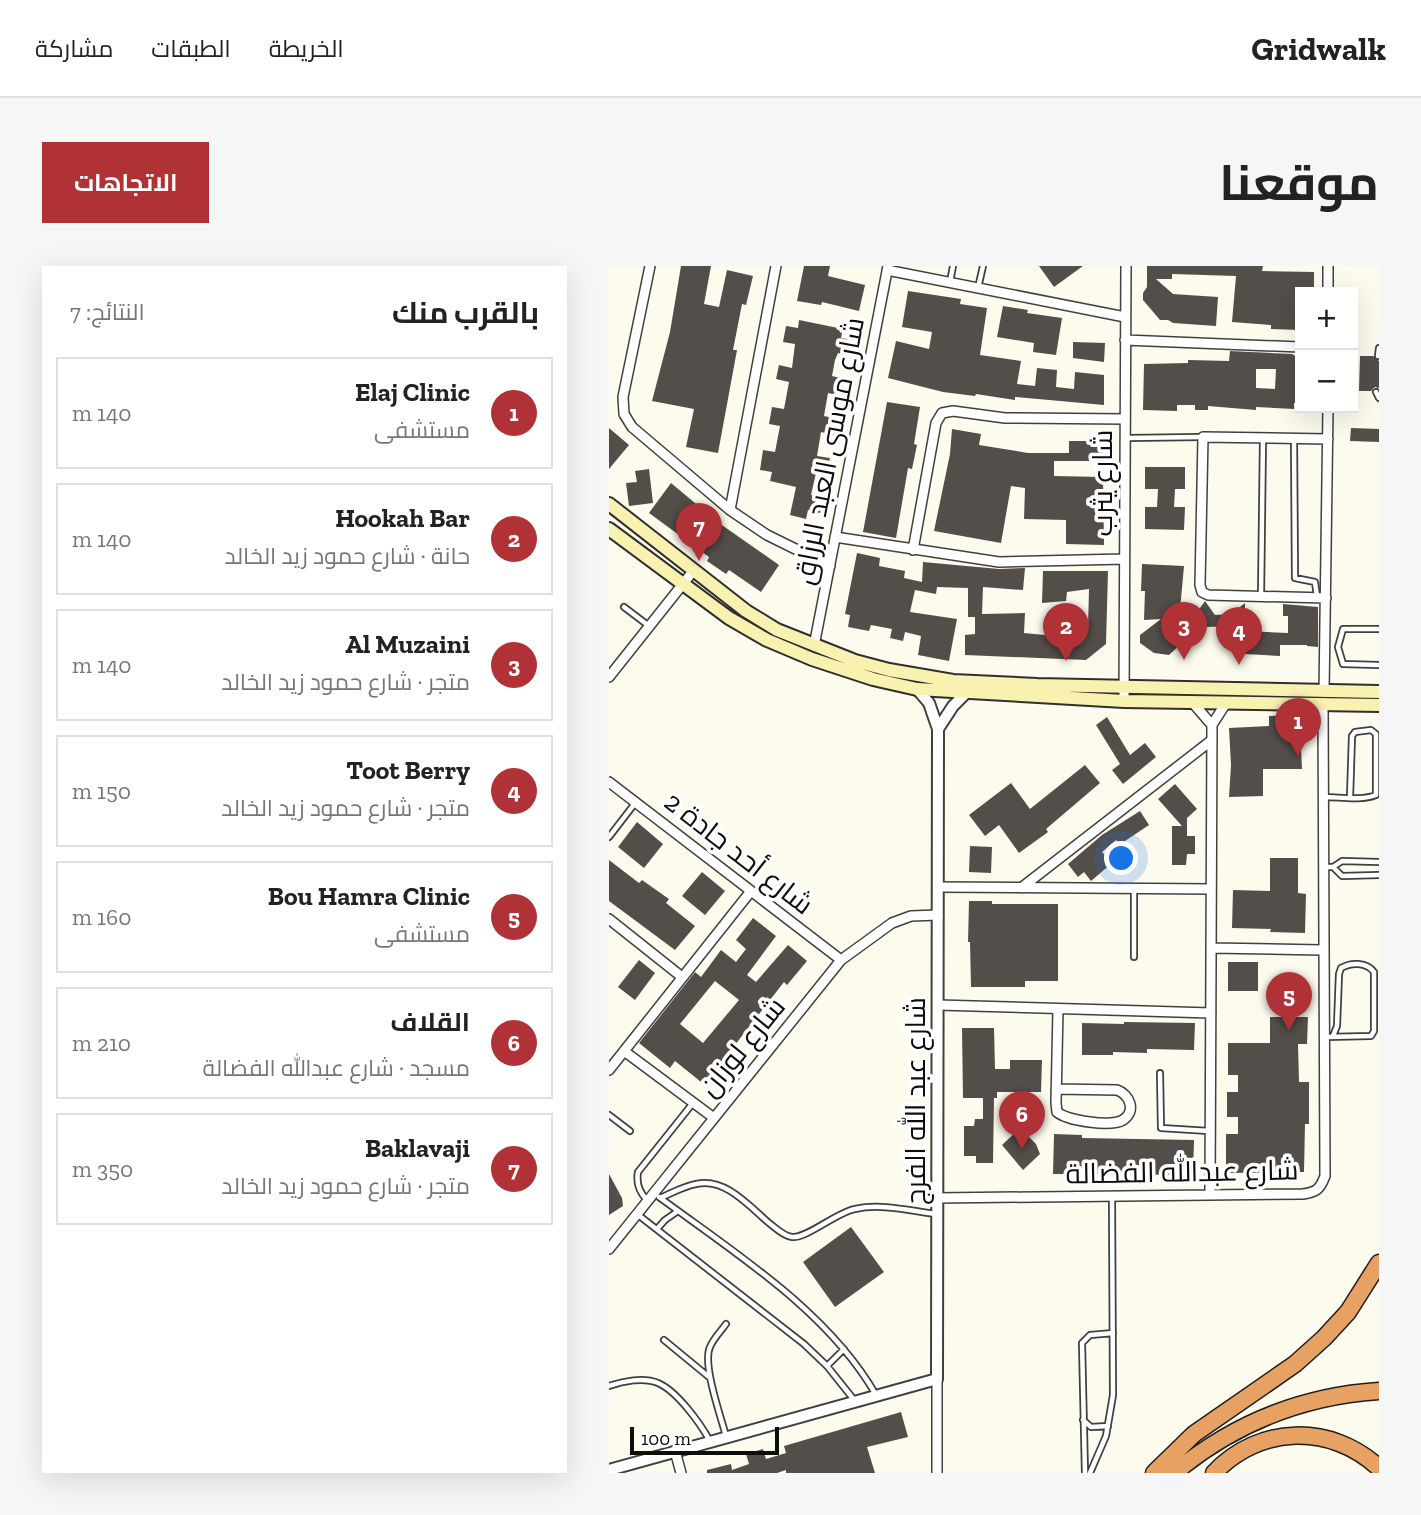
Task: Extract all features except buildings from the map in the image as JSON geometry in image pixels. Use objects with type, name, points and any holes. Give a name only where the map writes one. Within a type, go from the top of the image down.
[{"type":"highway","points":[[1153,1473],[1194,1434],[1295,1364],[1324,1338],[1348,1312],[1379,1263]]},
{"type":"highway","points":[[1174,1473],[1219,1440],[1267,1415],[1326,1397],[1379,1391]]},
{"type":"highway","points":[[1214,1473],[1233,1455],[1254,1443],[1290,1434],[1311,1435],[1339,1443],[1360,1453],[1379,1468]]},
{"type":"main road","points":[[609,504],[746,611],[777,630],[855,661],[925,678],[1037,685],[1124,686],[1323,698],[1379,705]]},
{"type":"main road","points":[[609,529],[729,618],[767,640],[812,659],[917,690],[1124,701],[1226,703],[1379,692]]},
{"type":"street","points":[[650,266],[623,397],[624,414],[632,427],[730,510],[767,535],[829,566]]},
{"type":"street","points":[[730,510],[776,266]]},
{"type":"street","name":"شارع يثرب","points":[[1124,701],[1126,266]]},
{"type":"street","points":[[1328,266],[1328,287]]},
{"type":"street","points":[[887,268],[978,289],[1125,317]]},
{"type":"street","name":"شارع موسى العبد الرزاق","points":[[814,646],[887,268]]},
{"type":"street","points":[[1125,340],[1295,347]]},
{"type":"street","points":[[913,550],[936,423],[942,413],[953,411],[1005,418],[1125,419]]},
{"type":"street","name":"شارع عبدالله الفضالة","points":[[937,1198],[1303,1194],[1315,1192],[1321,1187],[1325,1175],[1328,1037],[1322,950],[1328,867],[1323,797],[1322,598],[1328,413]]},
{"type":"street","points":[[1322,598],[1208,595],[1202,592],[1203,437],[1328,439]]},
{"type":"street","points":[[835,537],[999,562],[1124,559]]},
{"type":"street","points":[[609,677],[694,570]]},
{"type":"street","name":"شارع عبد الله الفرج","points":[[917,690],[929,703],[938,729],[937,1473]]},
{"type":"street","points":[[938,729],[953,706],[966,694]]},
{"type":"street","points":[[1193,702],[1212,724]]},
{"type":"street","points":[[1210,1195],[1212,724],[1226,703]]},
{"type":"street","points":[[1021,888],[1212,740]]},
{"type":"street","name":"شارع أحد جادة 2","points":[[609,782],[841,960]]},
{"type":"street","points":[[938,887],[1211,889]]},
{"type":"street","points":[[609,1070],[751,891]]},
{"type":"street","name":"شارع لوزان","points":[[609,1249],[654,1197],[841,960],[892,923],[911,916],[938,915]]},
{"type":"street","points":[[609,920],[682,978]]},
{"type":"street","points":[[1211,948],[1322,950]]},
{"type":"street","points":[[938,1005],[1211,1013]]},
{"type":"street","points":[[1056,1088],[1117,1090],[1128,1097],[1131,1105],[1126,1119],[1118,1122],[1080,1121],[1064,1118],[1057,1112],[1056,1088],[1058,1009]]},
{"type":"street","points":[[624,1051],[714,1118]]},
{"type":"street","points":[[609,1470],[937,1379]]},
{"type":"street","points":[[675,1451],[681,1473]]},
{"type":"lane","points":[[950,282],[953,266]]},
{"type":"lane","points":[[978,289],[983,266]]},
{"type":"lane","points":[[1378,356],[1379,348]]},
{"type":"lane","points":[[1376,392],[1379,398]]},
{"type":"lane","points":[[1125,438],[1203,437]]},
{"type":"lane","points":[[1261,597],[1263,438]]},
{"type":"lane","points":[[1294,439],[1295,578],[1315,582],[1322,598]]},
{"type":"lane","points":[[624,607],[650,626]]},
{"type":"lane","points":[[1379,629],[1343,629],[1338,647],[1343,664],[1379,665]]},
{"type":"lane","points":[[1324,646],[1338,647]]},
{"type":"lane","points":[[1323,797],[1350,797],[1372,797],[1377,792],[1375,734],[1371,730],[1356,732],[1352,736],[1350,797]]},
{"type":"lane","points":[[609,837],[636,802]]},
{"type":"lane","points":[[1328,867],[1342,861],[1379,862]]},
{"type":"lane","points":[[1328,867],[1342,876],[1379,875]]},
{"type":"lane","points":[[1134,889],[1134,957]]},
{"type":"lane","points":[[1358,963],[1369,966],[1374,972],[1374,1031],[1371,1036],[1328,1037],[1337,1026],[1341,968],[1358,963]]},
{"type":"lane","points":[[1160,1073],[1161,1128],[1210,1131]]},
{"type":"lane","points":[[693,1103],[638,1172],[636,1180],[639,1189],[678,1210],[774,1284],[844,1349],[877,1395]]},
{"type":"lane","points":[[609,1115],[630,1131]]},
{"type":"lane","points":[[654,1197],[692,1185],[713,1184],[726,1189],[782,1233],[794,1237],[804,1235],[838,1214],[856,1208],[875,1207],[937,1214]]},
{"type":"lane","points":[[1087,1473],[1106,1436],[1114,1395],[1112,1196]]},
{"type":"lane","points":[[657,1229],[678,1210]]},
{"type":"lane","points":[[637,1214],[791,1333],[827,1366],[855,1401]]},
{"type":"lane","points":[[726,1324],[708,1350],[710,1377],[727,1437]]},
{"type":"lane","points":[[1087,1473],[1082,1343],[1090,1335],[1113,1333]]},
{"type":"lane","points":[[664,1340],[710,1377]]},
{"type":"lane","points":[[827,1366],[844,1349]]},
{"type":"lane","points":[[609,1385],[619,1382],[657,1382],[666,1387],[699,1422],[710,1441]]},
{"type":"lane","points":[[1083,1420],[1091,1427],[1108,1426]]},
{"type":"place","name":"Baklavaji","points":[[699,561]]},
{"type":"place","name":"Al Muzaini","points":[[1184,660]]},
{"type":"place","name":"Hookah Bar","points":[[1066,661]]},
{"type":"place","name":"Toot Berry","points":[[1239,665]]},
{"type":"place","name":"Elaj Clinic","points":[[1298,756]]},
{"type":"place","name":"Bou Hamra Clinic","points":[[1289,1030]]},
{"type":"place","name":"القلاف","points":[[1022,1149]]}]
